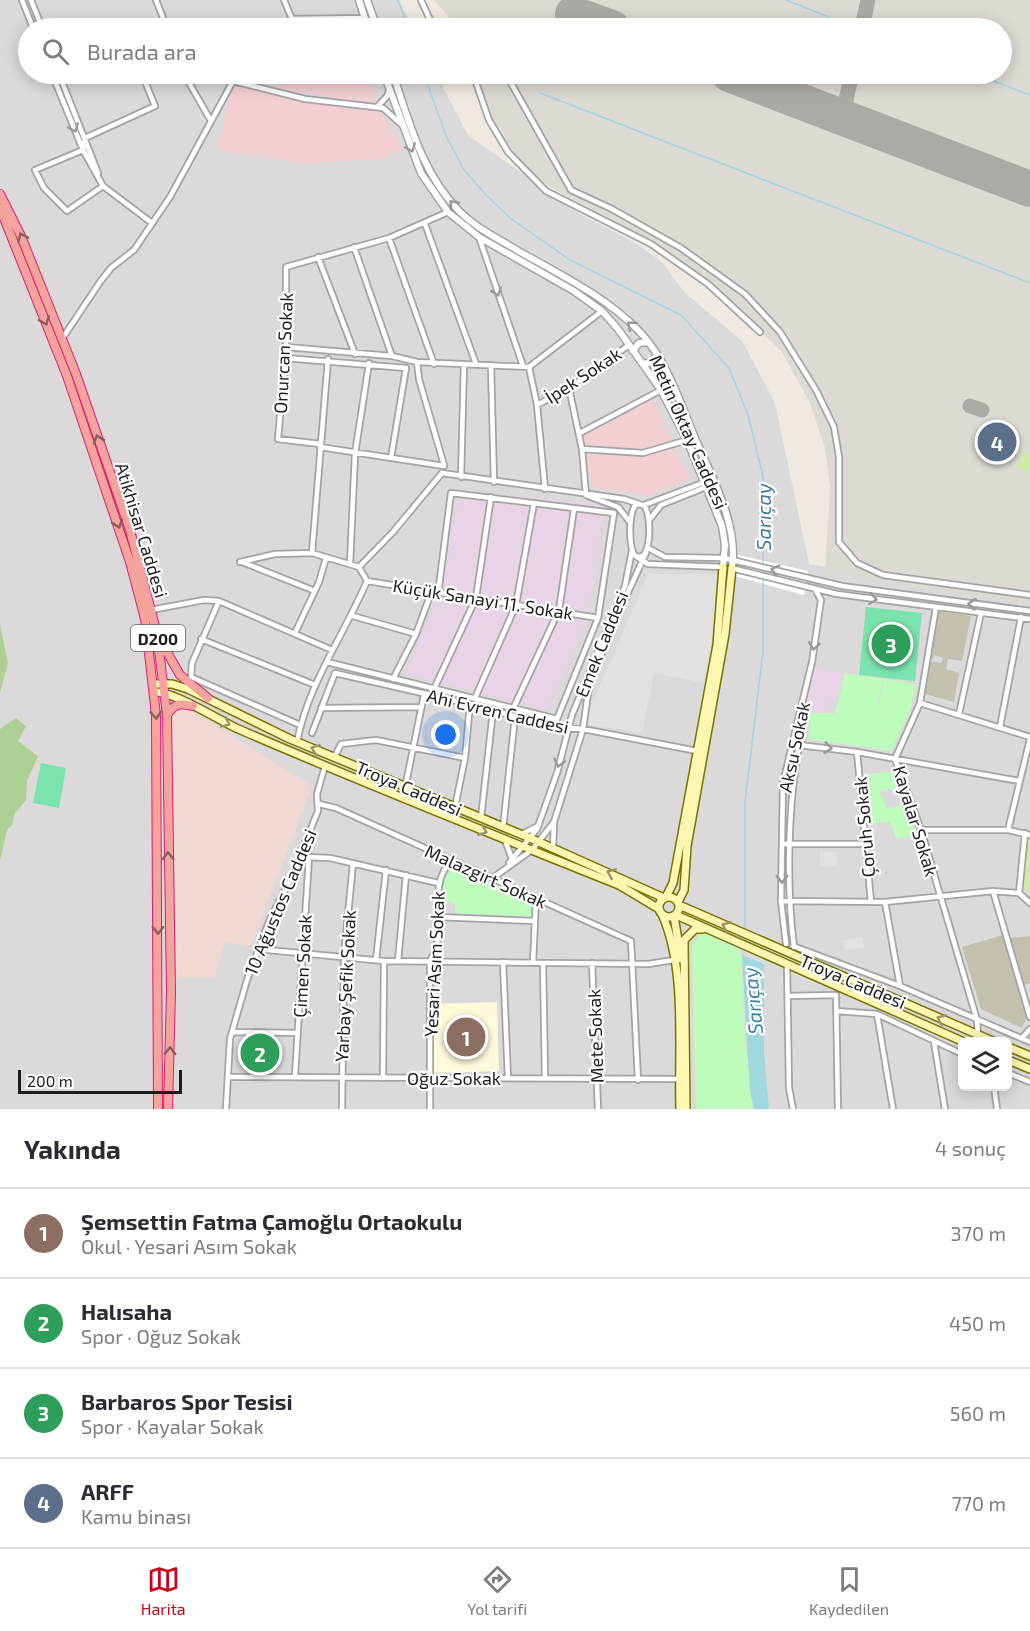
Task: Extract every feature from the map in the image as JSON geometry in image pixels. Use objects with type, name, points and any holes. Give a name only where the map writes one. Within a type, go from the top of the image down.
[{"type":"highway","name":"Atikhisar Caddesi","points":[[0,194],[21,236],[62,339],[130,530],[157,634],[165,687],[166,715],[171,992],[168,1109]]},
{"type":"highway","name":"Atikhisar Caddesi","points":[[0,208],[67,376],[130,562],[145,620],[154,688],[158,1109]]},
{"type":"highway","points":[[26,272],[34,268]]},
{"type":"highway","points":[[157,634],[180,675],[208,698]]},
{"type":"highway","points":[[166,715],[173,705],[179,703],[193,706]]},
{"type":"main road","name":"Metin Oktay Caddesi","points":[[660,912],[673,883],[717,645],[723,567]]},
{"type":"main road","name":"Metin Oktay Caddesi","points":[[675,916],[684,890],[687,846],[725,634],[733,569]]},
{"type":"main road","name":"Troya Caddesi","points":[[165,687],[193,706],[325,766],[619,885],[660,912],[675,916],[958,1038]]},
{"type":"main road","name":"Troya Caddesi","points":[[154,688],[165,687],[208,698],[297,742],[530,838],[665,897],[674,898],[679,904],[706,918],[785,948],[983,1037]]},
{"type":"main road","points":[[660,912],[674,960],[680,1109]]},
{"type":"main road","points":[[675,916],[684,976]]},
{"type":"main road","points":[[686,1109],[684,940],[687,934],[695,929],[708,931]]},
{"type":"main road","points":[[1012,1049],[1030,1056]]},
{"type":"main road","points":[[1012,1061],[1030,1068]]},
{"type":"street","points":[[22,0],[29,18]]},
{"type":"street","points":[[31,0],[38,18]]},
{"type":"street","points":[[156,0],[163,18]]},
{"type":"street","points":[[284,0],[292,18]]},
{"type":"street","points":[[359,0],[365,18],[373,16],[367,0]]},
{"type":"street","points":[[421,0],[429,18]]},
{"type":"street","points":[[56,84],[83,150],[103,186],[152,223]]},
{"type":"street","points":[[63,84],[103,186]]},
{"type":"street","points":[[85,138],[156,106],[146,84]]},
{"type":"street","points":[[190,84],[211,121]]},
{"type":"street","points":[[62,339],[99,282],[111,268],[134,250],[170,197],[231,84]]},
{"type":"street","points":[[245,84],[305,99],[378,106],[388,111],[402,125]]},
{"type":"street","name":"Metin Oktay Caddesi","points":[[388,84],[421,173],[448,212],[478,237],[574,291],[602,311],[643,364],[661,390],[687,440],[706,485],[722,526],[723,567]]},
{"type":"street","name":"Metin Oktay Caddesi","points":[[397,84],[427,168],[460,212],[489,234],[597,297],[639,331],[648,342],[657,356],[725,511],[733,538],[733,569]]},
{"type":"street","points":[[476,84],[489,120],[508,152],[546,191],[651,244],[708,284],[760,332]]},
{"type":"street","points":[[512,84],[571,190],[612,209],[681,248],[745,294],[780,332],[816,390],[834,427],[839,457],[838,542],[857,563],[883,575],[1030,595]]},
{"type":"street","points":[[378,106],[388,95],[389,88]]},
{"type":"street","points":[[83,150],[85,138]]},
{"type":"street","points":[[83,150],[35,170],[44,188],[67,211],[103,186]]},
{"type":"street","points":[[355,354],[318,256],[389,238],[448,212]]},
{"type":"street","points":[[425,224],[476,364]]},
{"type":"street","points":[[478,237],[523,366]]},
{"type":"street","points":[[389,238],[434,364]]},
{"type":"street","points":[[354,247],[392,356]]},
{"type":"street","name":"Onurcan Sokak","points":[[318,256],[286,267],[286,347],[278,439],[320,445]]},
{"type":"street","points":[[286,347],[392,356],[434,364],[464,363],[529,367],[602,311]]},
{"type":"street","points":[[631,348],[639,343],[648,342]]},
{"type":"street","name":"İpek Sokak","points":[[537,405],[569,388],[631,348]]},
{"type":"street","points":[[643,364],[653,362],[657,356]]},
{"type":"street","points":[[285,358],[328,359],[406,368],[391,458]]},
{"type":"street","points":[[312,553],[328,359]]},
{"type":"street","points":[[359,567],[393,532],[442,473],[444,465],[419,379],[417,362]]},
{"type":"street","points":[[350,564],[355,454],[369,363]]},
{"type":"street","points":[[461,477],[464,363]]},
{"type":"street","points":[[491,365],[494,482]]},
{"type":"street","points":[[529,367],[537,405],[545,489]]},
{"type":"street","points":[[569,388],[580,433],[586,495]]},
{"type":"street","points":[[580,433],[661,390]]},
{"type":"street","points":[[582,449],[643,453],[687,440]]},
{"type":"street","points":[[320,445],[355,454],[444,465]]},
{"type":"street","points":[[442,473],[624,499],[641,504]]},
{"type":"street","points":[[631,524],[633,509],[641,504],[706,485]]},
{"type":"street","points":[[648,521],[661,505],[706,485]]},
{"type":"street","points":[[327,663],[557,719],[598,618],[615,513],[451,493],[438,594]]},
{"type":"street","points":[[586,495],[618,507],[631,524]]},
{"type":"street","points":[[434,689],[476,598],[491,497]]},
{"type":"street","points":[[475,698],[516,605],[534,503]]},
{"type":"street","points":[[553,849],[554,822],[583,729],[589,686],[622,602],[647,551],[648,521],[641,504]]},
{"type":"street","points":[[513,709],[559,610],[574,509]]},
{"type":"street","name":"Emek Caddesi","points":[[508,865],[538,826],[557,773],[568,729],[625,586],[633,552],[631,524]]},
{"type":"street","points":[[647,551],[671,558],[724,558],[815,581],[1030,611]]},
{"type":"street","points":[[633,552],[642,557],[647,551]]},
{"type":"street","points":[[633,552],[643,562],[723,567],[815,589],[1030,618]]},
{"type":"street","points":[[297,742],[300,725],[315,686],[332,650],[353,616],[367,582],[359,567],[312,553],[275,554],[240,562],[315,591]]},
{"type":"street","points":[[295,633],[315,591],[326,558]]},
{"type":"street","name":"Küçük Sanayi 11. Sokak","points":[[367,582],[559,610],[598,618]]},
{"type":"street","name":"Aksu Sokak","points":[[785,948],[782,901],[783,783],[812,662],[821,600],[815,589]]},
{"type":"street","points":[[393,679],[416,634],[431,593]]},
{"type":"street","points":[[151,610],[204,600],[219,601],[332,650]]},
{"type":"street","points":[[219,601],[201,639],[192,663],[190,677],[300,725]]},
{"type":"street","name":"Kayalar Sokak","points":[[936,607],[920,703],[896,759],[921,830],[939,897],[978,1020],[978,1035]]},
{"type":"street","points":[[959,714],[981,613]]},
{"type":"street","points":[[353,616],[416,634]]},
{"type":"street","points":[[1000,727],[1021,617]]},
{"type":"street","points":[[201,639],[315,686]]},
{"type":"street","name":"Ahi Evren Caddesi","points":[[321,708],[335,673],[568,729],[583,729],[697,751]]},
{"type":"street","points":[[405,788],[424,695]]},
{"type":"street","points":[[920,703],[1030,738],[1008,830]]},
{"type":"street","points":[[455,807],[465,758],[470,704]]},
{"type":"street","points":[[312,733],[321,708],[421,707]]},
{"type":"street","points":[[481,818],[493,711]]},
{"type":"street","points":[[503,828],[515,717]]},
{"type":"street","points":[[335,756],[341,744],[376,740],[465,758]]},
{"type":"street","name":"Aksu Sokak","points":[[794,947],[790,902],[792,781],[799,745],[857,752]]},
{"type":"street","points":[[857,752],[1019,782]]},
{"type":"street","name":"Çoruh Sokak","points":[[857,752],[871,902]]},
{"type":"street","name":"10 Ağustos Caddesi","points":[[226,1109],[232,1032],[257,949],[283,891],[302,857],[302,850],[319,804],[317,794],[325,766]]},
{"type":"street","name":"Malazgirt Sokak","points":[[319,804],[494,877],[632,941],[631,964]]},
{"type":"street","points":[[494,877],[532,850],[554,822]]},
{"type":"street","points":[[521,835],[538,826]]},
{"type":"street","points":[[921,830],[1008,830],[1028,834],[1019,893]]},
{"type":"street","points":[[505,840],[512,859]]},
{"type":"street","points":[[782,844],[867,844]]},
{"type":"street","points":[[302,857],[353,863],[438,883]]},
{"type":"street","name":"Çimen Sokak","points":[[296,1075],[309,857]]},
{"type":"street","name":"Yesari Asım Sokak","points":[[430,1109],[430,961],[434,954],[438,917],[438,883],[445,867],[452,860]]},
{"type":"street","name":"Yarbay Şefik Sokak","points":[[342,1109],[340,1076],[344,956],[353,863]]},
{"type":"street","points":[[376,960],[386,870]]},
{"type":"street","points":[[398,961],[406,875]]},
{"type":"street","points":[[993,891],[1030,1017]]},
{"type":"street","points":[[782,901],[885,903],[993,891],[1019,893],[1030,903]]},
{"type":"street","points":[[533,963],[536,898]]},
{"type":"street","name":"Çoruh Sokak","points":[[885,903],[900,986]]},
{"type":"street","points":[[438,917],[535,921]]},
{"type":"street","points":[[785,948],[794,947],[900,986],[1030,1042]]},
{"type":"street","points":[[257,949],[384,961],[631,964],[674,960]]},
{"type":"street","points":[[383,1078],[384,961]]},
{"type":"street","points":[[502,962],[508,1078]]},
{"type":"street","points":[[543,963],[545,1078]]},
{"type":"street","name":"Mete Sokak","points":[[592,963],[598,1109]]},
{"type":"street","points":[[631,964],[639,1080]]},
{"type":"street","points":[[784,964],[788,996],[789,1088],[793,1109]]},
{"type":"street","points":[[788,996],[836,995],[838,1109]]},
{"type":"street","points":[[836,1011],[877,1014],[958,1052]]},
{"type":"street","points":[[877,1014],[892,1109]]},
{"type":"street","points":[[1022,1038],[1030,1029]]},
{"type":"street","points":[[232,1032],[298,1033]]},
{"type":"street","points":[[934,1042],[945,1109]]},
{"type":"street","name":"Oğuz Sokak","points":[[229,1077],[296,1075],[429,1079],[597,1077],[639,1080],[678,1079]]},
{"type":"street","points":[[1012,1075],[1030,1082]]},
{"type":"street","points":[[995,1091],[997,1109]]},
{"type":"shaded area","points":[[0,0],[399,0],[408,18],[18,18],[18,84],[441,84],[468,135],[580,214],[637,244],[661,261],[685,293],[742,341],[775,403],[809,564],[1030,599],[1030,1109],[0,1109]]},
{"type":"shaded area","points":[[434,0],[1030,0],[1030,604],[825,572],[830,487],[825,448],[810,403],[782,352],[715,287],[669,253],[541,182],[513,153],[487,117],[479,84],[1012,84],[1012,18],[450,18]]},
{"type":"shaded area","points":[[268,84],[372,84],[375,97],[372,104],[302,93]]},
{"type":"shaded area","points":[[233,85],[379,109],[404,150],[395,151],[381,159],[304,163],[217,150]]},
{"type":"shaded area","points":[[652,397],[689,479],[649,495],[592,487],[582,434]]},
{"type":"shaded area","points":[[460,490],[604,506],[588,618],[547,710],[405,674],[443,588]]},
{"type":"shaded area","points":[[648,574],[716,574],[714,629],[704,683],[654,673],[642,733],[588,725],[591,707]]},
{"type":"shaded area","points":[[937,611],[971,616],[962,661],[948,659],[946,669],[959,673],[954,702],[922,693],[929,661],[941,663],[943,658],[934,655],[932,660],[930,659]]},
{"type":"shaded area","points":[[812,667],[843,673],[837,702],[829,701],[826,714],[804,710]]},
{"type":"shaded area","points":[[179,708],[192,711],[312,786],[251,946],[225,942],[214,977],[177,978],[172,713]]},
{"type":"shaded area","points":[[820,851],[837,852],[837,867],[820,866]]},
{"type":"shaded area","points":[[1003,935],[1027,1017],[1022,1028],[981,1009],[962,947]]},
{"type":"shaded area","points":[[1030,936],[1030,983],[1024,985],[1010,938]]},
{"type":"shaded area","points":[[863,937],[864,948],[845,950],[843,940]]},
{"type":"shaded area","points":[[497,1002],[499,1071],[433,1073],[433,1004]]},
{"type":"green space","points":[[1023,452],[1030,455],[1030,472],[1017,467]]},
{"type":"green space","points":[[866,607],[922,613],[915,681],[859,675]]},
{"type":"green space","points":[[0,625],[8,663],[0,693]]},
{"type":"green space","points":[[845,673],[884,679],[878,702],[886,705],[879,702],[885,679],[916,684],[910,712],[891,751],[808,739],[811,713],[835,713]]},
{"type":"green space","points":[[16,718],[26,726],[18,741],[38,756],[27,781],[26,800],[15,813],[12,825],[7,830],[0,860],[0,729]]},
{"type":"green space","points":[[41,763],[66,768],[59,808],[33,803]]},
{"type":"green space","points":[[894,772],[899,788],[880,791],[886,808],[905,805],[916,836],[896,838],[890,821],[869,824],[864,774]]},
{"type":"green space","points":[[1027,837],[1030,838],[1030,892],[1021,884]]},
{"type":"green space","points":[[458,864],[533,899],[533,917],[455,913],[455,902],[441,901],[444,875],[451,865]]},
{"type":"green space","points":[[702,932],[741,951],[745,1036],[753,1109],[696,1109],[692,945]]},
{"type":"green space","points":[[251,1036],[270,1036],[269,1070],[250,1070]]},
{"type":"water","points":[[742,955],[764,964],[764,1052],[769,1109],[754,1109],[750,1091]]},
{"type":"pier","points":[[738,555],[808,571],[804,595],[735,576]]},
{"type":"waterway","name":"Sarıçay","points":[[398,0],[404,18]]},
{"type":"waterway","points":[[786,0],[831,18]]},
{"type":"waterway","name":"Sarıçay","points":[[428,84],[446,136],[464,170],[487,196],[510,218],[570,260],[681,315],[729,368],[748,415],[763,476],[763,651],[745,803],[745,931]]},
{"type":"waterway","points":[[1001,84],[1030,95]]},
{"type":"waterway","points":[[540,93],[1030,283]]},
{"type":"taxiway","points":[[864,18],[868,0]]},
{"type":"taxiway","points":[[842,117],[850,84]]},
{"type":"taxiway","points":[[970,406],[982,410]]},
{"type":"runway","points":[[573,14],[584,18]]},
{"type":"runway","points":[[755,84],[1030,189]]},
{"type":"place","name":"ARFF","points":[[997,442]]},
{"type":"place","name":"Barbaros Spor Tesisi","points":[[891,644]]},
{"type":"place","name":"Şemsettin Fatma Çamoğlu Ortaokulu","points":[[466,1037]]},
{"type":"place","name":"Halısaha","points":[[260,1053]]}]
